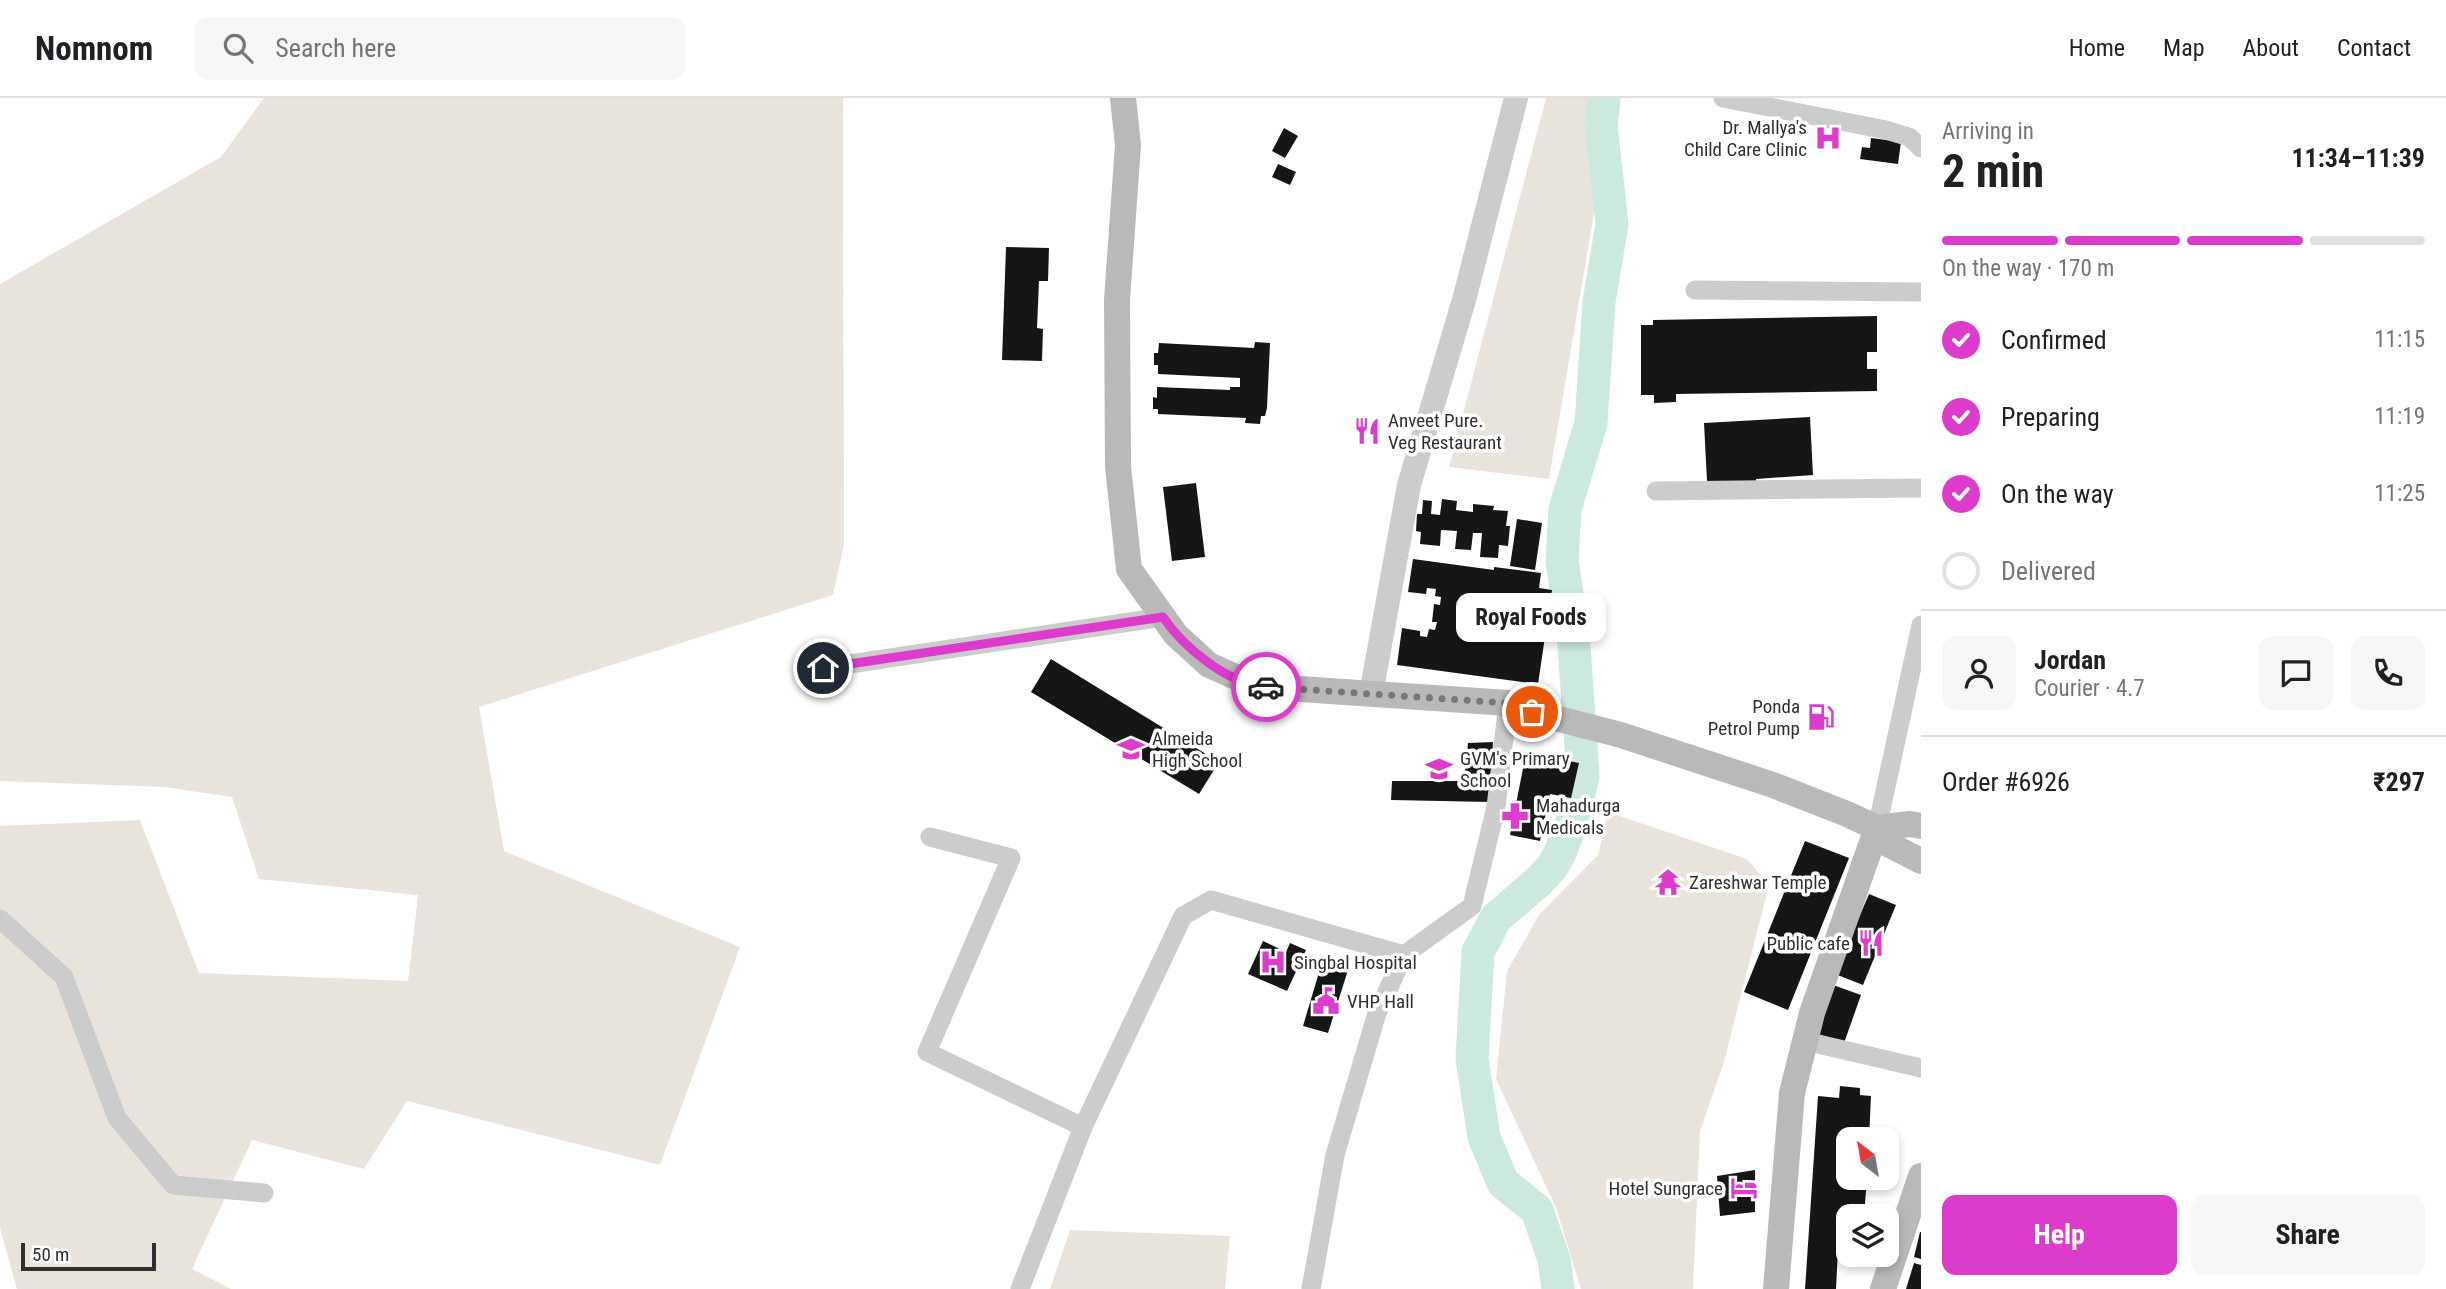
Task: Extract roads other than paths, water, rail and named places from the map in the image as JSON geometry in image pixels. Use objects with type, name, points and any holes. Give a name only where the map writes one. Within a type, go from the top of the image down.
[{"type":"main road","points":[[1124,98],[1128,145],[1117,300],[1118,467],[1129,569],[1176,635],[1209,665],[1256,686],[1520,707],[1621,735],[1773,785],[1877,828],[1910,824],[1921,826]]},
{"type":"main road","points":[[1877,828],[1884,842],[1921,861]]},
{"type":"main road","points":[[1776,1289],[1792,1093],[1812,1013],[1877,828]]},
{"type":"main road","points":[[1883,1289],[1921,1176]]},
{"type":"street","points":[[1371,694],[1409,485],[1464,300],[1516,98]]},
{"type":"street","points":[[1723,98],[1776,103],[1886,130],[1909,137],[1921,148]]},
{"type":"street","points":[[1695,290],[1921,292]]},
{"type":"street","points":[[1656,491],[1921,488]]},
{"type":"street","points":[[823,668],[1163,617]]},
{"type":"street","points":[[1877,828],[1921,625]]},
{"type":"street","points":[[1311,1289],[1335,1155],[1377,1013],[1404,955],[1472,906],[1520,707]]},
{"type":"street","points":[[930,837],[1011,859],[928,1052],[1083,1127]]},
{"type":"street","points":[[1020,1289],[1083,1127],[1183,916],[1211,900],[1404,955]]},
{"type":"street","points":[[0,919],[64,977],[117,1118],[173,1185],[264,1193]]},
{"type":"street","points":[[1805,1041],[1921,1068]]},
{"type":"waterway","points":[[1558,1289],[1554,1260],[1537,1210],[1503,1183],[1484,1137],[1472,1059],[1478,952],[1496,918],[1552,867],[1574,816],[1583,776],[1573,630],[1562,562],[1565,509],[1591,423],[1599,302],[1612,224],[1601,125],[1604,98]]},
{"type":"place","name":"Dr. Mallya's Child Care Clinic","points":[[1828,138]]},
{"type":"place","name":"Anveet Pure. Veg Restaurant","points":[[1367,431]]},
{"type":"place","name":"Royal Foods","points":[[1532,712]]},
{"type":"place","name":"Ponda Petrol Pump","points":[[1821,717]]},
{"type":"place","name":"Almeida High School","points":[[1131,749]]},
{"type":"place","name":"GVM's Primary School","points":[[1439,769]]},
{"type":"place","name":"Mahadurga Medicals","points":[[1515,816]]},
{"type":"place","name":"Zareshwar Temple","points":[[1668,882]]},
{"type":"place","name":"Public cafe","points":[[1871,943]]},
{"type":"place","name":"Singbal Hospital","points":[[1273,962]]},
{"type":"place","name":"VHP Hall","points":[[1326,1001]]},
{"type":"place","name":"Hotel Sungrace","points":[[1744,1188]]}]
